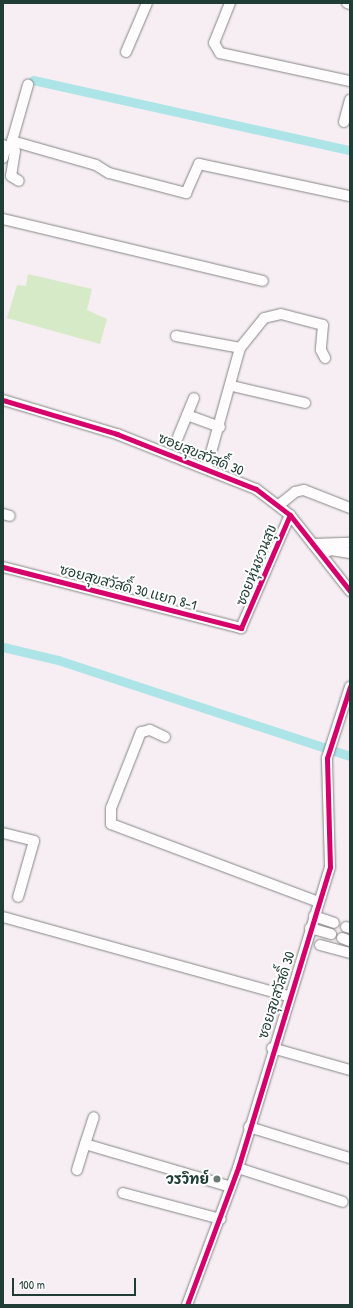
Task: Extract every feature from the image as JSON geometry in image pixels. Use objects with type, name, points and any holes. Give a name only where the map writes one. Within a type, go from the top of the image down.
[{"type":"street","points":[[126,52],[147,3]]},
{"type":"street","points":[[230,3],[214,43],[220,53],[350,81]]},
{"type":"street","points":[[3,158],[28,85]]},
{"type":"street","points":[[344,122],[350,100]]},
{"type":"street","points":[[8,145],[16,155],[11,176],[19,181]]},
{"type":"street","points":[[8,145],[96,165],[109,173],[186,193],[199,164],[350,196]]},
{"type":"street","points":[[3,219],[263,281]]},
{"type":"street","points":[[207,468],[232,386],[240,348],[264,318],[281,314],[323,325],[322,350],[325,358]]},
{"type":"street","points":[[176,336],[240,348]]},
{"type":"street","points":[[232,386],[304,403]]},
{"type":"street","points":[[178,437],[194,398]]},
{"type":"street","name":"ซอยสุขสวัสดิ์ 30","points":[[3,400],[117,434],[207,468],[256,490],[290,515],[322,554],[350,592]]},
{"type":"street","points":[[187,415],[220,427]]},
{"type":"street","points":[[278,505],[295,492],[304,490],[350,508]]},
{"type":"street","name":"ซอยหุ่นชวนสุข","points":[[244,624],[290,515]]},
{"type":"street","points":[[313,544],[350,543]]},
{"type":"street","points":[[322,554],[331,550],[350,553]]},
{"type":"street","name":"ซอยสุขสวัสดิ์ 30 แยก 8-1","points":[[3,567],[236,628],[244,624]]},
{"type":"street","name":"ซอยสุขสวัสดิ์ 30","points":[[187,1305],[221,1219],[238,1168],[272,1048],[331,858],[327,758],[334,732],[350,687]]},
{"type":"street","points":[[164,737],[150,730],[141,732],[111,808],[111,824],[121,831],[318,902]]},
{"type":"street","points":[[3,833],[34,841],[18,896]]},
{"type":"street","points":[[314,916],[334,923]]},
{"type":"street","points":[[3,917],[288,996]]},
{"type":"street","points":[[310,928],[331,934]]},
{"type":"street","points":[[320,945],[350,953]]},
{"type":"street","points":[[272,1048],[350,1070]]},
{"type":"street","points":[[77,1170],[94,1117]]},
{"type":"street","points":[[250,1127],[350,1158]]},
{"type":"street","points":[[85,1144],[231,1187]]},
{"type":"street","points":[[238,1168],[343,1202]]},
{"type":"street","points":[[123,1193],[221,1219]]},
{"type":"green space","points":[[28,274],[92,289],[87,310],[107,319],[100,344],[7,318],[17,285],[26,286]]},
{"type":"waterway","points":[[33,80],[350,150]]},
{"type":"waterway","points":[[3,647],[58,660],[350,756]]},
{"type":"cycle path","points":[[3,400],[117,434],[256,489],[290,515],[350,591]]},
{"type":"cycle path","points":[[3,567],[241,628],[290,515]]},
{"type":"cycle path","points":[[187,1305],[238,1168],[330,867],[327,758],[350,687]]},
{"type":"place","name":"วรวิทย์","points":[[217,1179]]}]
